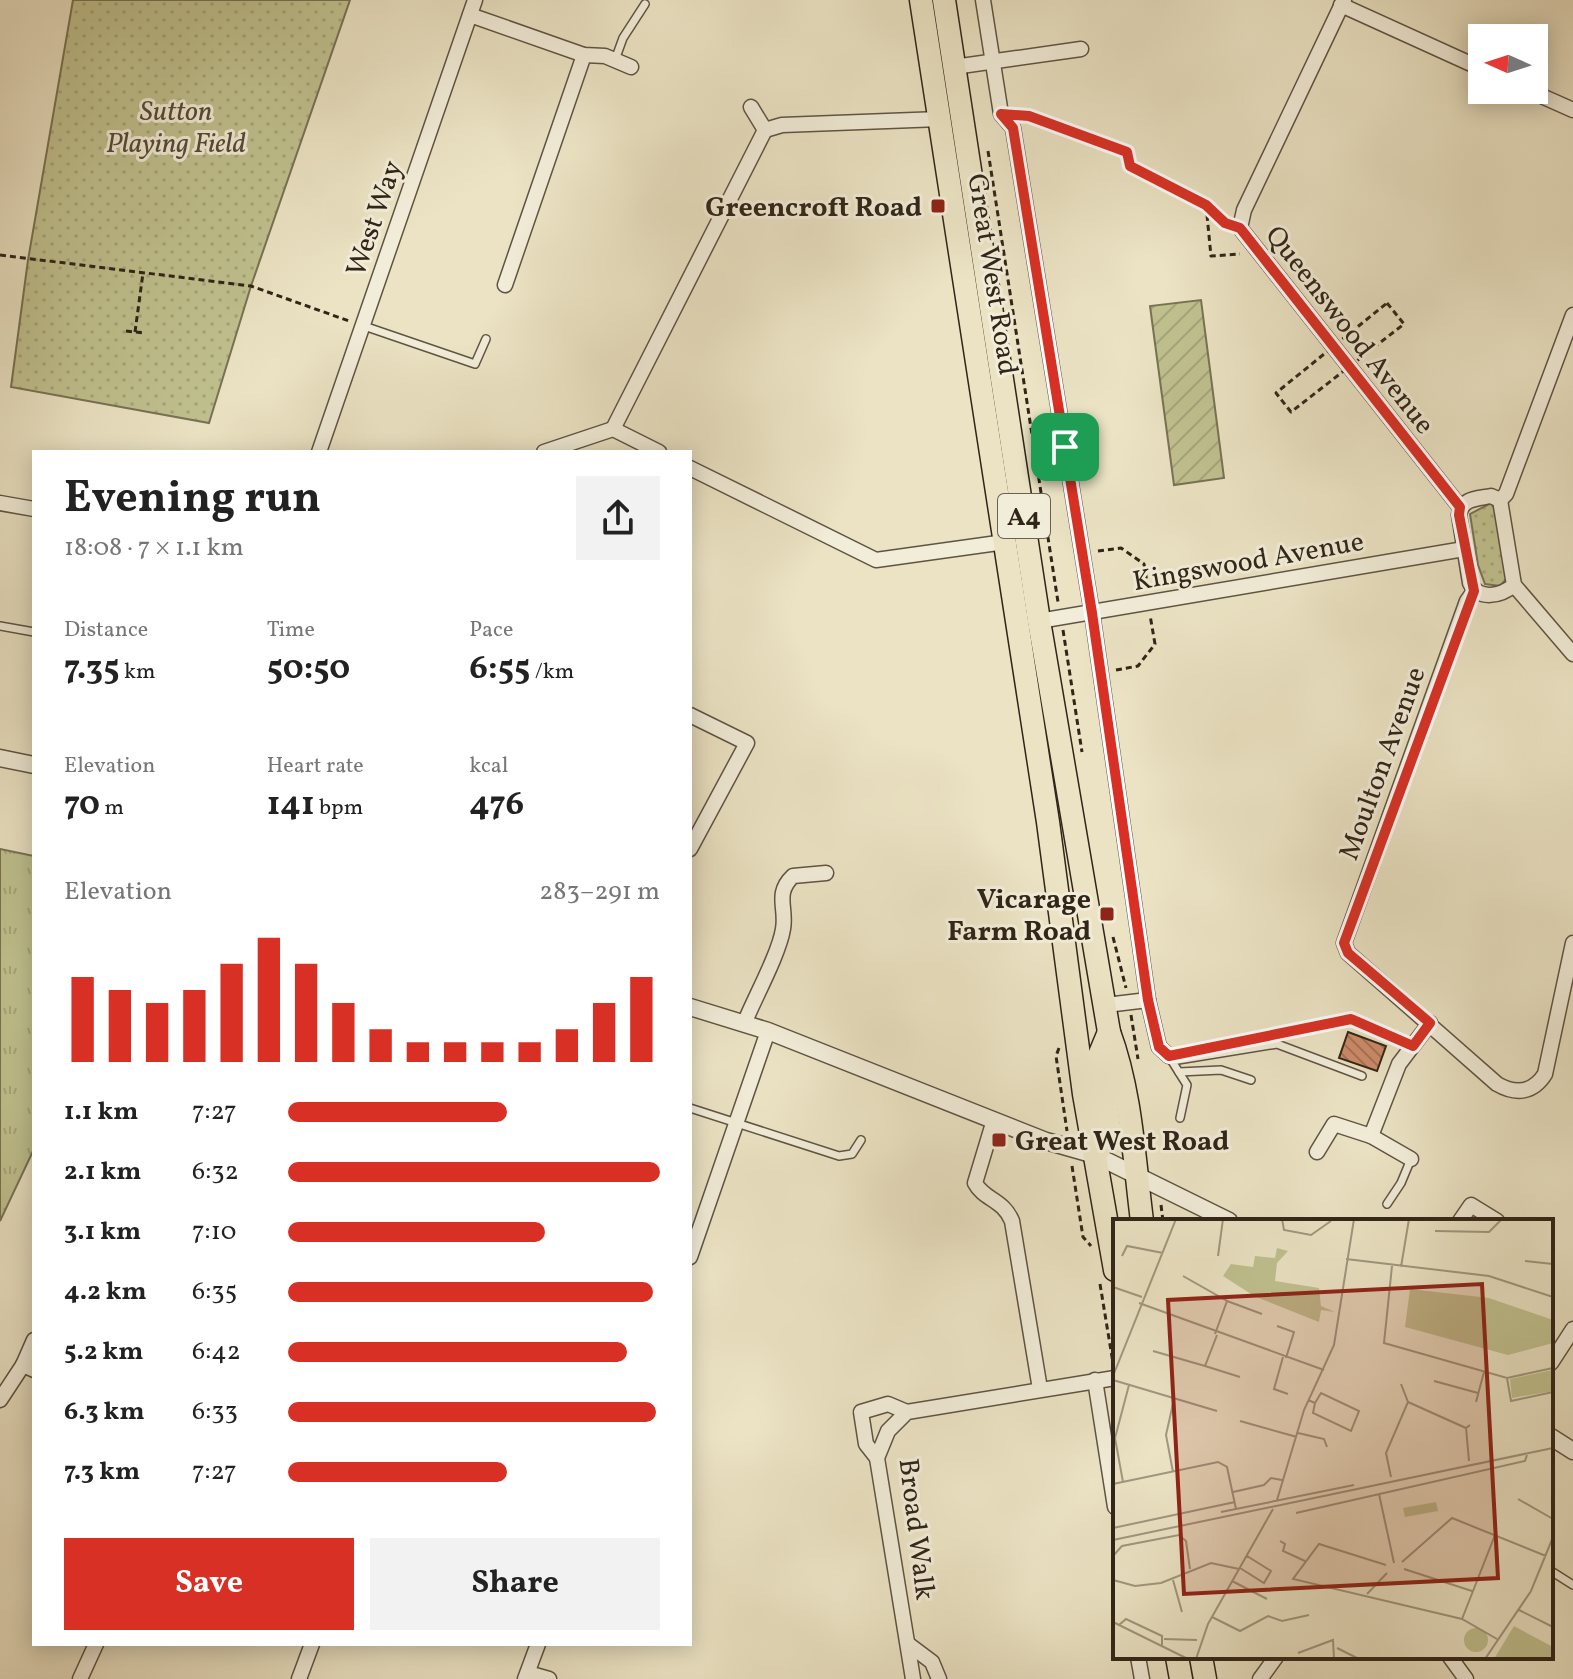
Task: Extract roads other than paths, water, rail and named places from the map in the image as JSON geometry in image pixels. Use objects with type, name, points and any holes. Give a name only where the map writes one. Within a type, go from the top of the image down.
[{"type":"highway","name":"Great West Road","points":[[921,0],[1095,1155],[1108,1276]]},
{"type":"highway","name":"Great West Road","points":[[944,0],[1039,621],[1109,1032],[1117,1053],[1142,1219]]},
{"type":"highway","name":"A4","points":[[1095,1155],[1110,1132],[1099,1056],[1109,1032]]},
{"type":"highway","points":[[1177,1659],[1181,1679]]},
{"type":"highway","points":[[1201,1659],[1205,1679]]},
{"type":"street","name":"West Way","points":[[320,450],[475,0]]},
{"type":"street","points":[[983,0],[1001,114],[1013,128],[1083,553],[1148,1000],[1159,1047],[1170,1059]]},
{"type":"street","points":[[1342,2],[1468,62]]},
{"type":"street","name":"Queenswood Avenue","points":[[1342,2],[1244,210],[1240,228],[1460,507]]},
{"type":"street","points":[[470,15],[584,55],[615,60],[631,67]]},
{"type":"street","points":[[954,67],[1081,49]]},
{"type":"street","points":[[505,285],[584,55]]},
{"type":"street","points":[[1548,99],[1573,110]]},
{"type":"street","points":[[751,107],[765,130]]},
{"type":"street","points":[[550,450],[613,429],[765,130],[782,125],[940,119]]},
{"type":"street","points":[[1500,500],[1506,494],[1573,315]]},
{"type":"street","points":[[613,429],[655,450]]},
{"type":"street","points":[[692,469],[876,560],[1005,542]]},
{"type":"street","points":[[1500,500],[1491,496],[1468,500],[1460,507],[1464,549],[1474,591],[1483,596],[1506,592],[1514,585]]},
{"type":"street","points":[[1500,500],[1514,585],[1573,654]]},
{"type":"street","points":[[0,503],[32,509]]},
{"type":"street","name":"Kingswood Avenue","points":[[1039,621],[1464,549]]},
{"type":"street","name":"Moulton Avenue","points":[[1430,1023],[1348,953],[1344,943],[1474,591]]},
{"type":"street","points":[[692,716],[747,743],[692,845]]},
{"type":"street","points":[[0,758],[32,765]]},
{"type":"street","points":[[744,1024],[783,929],[780,899],[783,887],[793,876],[826,873]]},
{"type":"street","points":[[1371,1136],[1399,1064],[1430,1023],[1497,1084],[1515,1092],[1531,1088],[1545,1074],[1573,943]]},
{"type":"street","points":[[1106,1005],[1148,1000]]},
{"type":"street","points":[[692,1008],[768,1031],[1046,1141],[1095,1155],[1225,1219]]},
{"type":"street","points":[[692,1251],[768,1031]]},
{"type":"street","points":[[994,1120],[975,1183],[979,1190],[1003,1204],[1012,1221],[1040,1389]]},
{"type":"street","points":[[1317,1152],[1334,1124],[1371,1136],[1411,1159]]},
{"type":"street","points":[[1461,1219],[1471,1205],[1494,1219]]},
{"type":"street","points":[[1553,1360],[1573,1329]]},
{"type":"street","points":[[0,1400],[29,1367]]},
{"type":"street","points":[[877,1458],[866,1444],[861,1412],[888,1404],[907,1412],[1113,1378]]},
{"type":"street","points":[[1095,1380],[1113,1494]]},
{"type":"street","name":"Broad Walk","points":[[907,1412],[888,1431],[877,1458],[913,1679]]},
{"type":"street","points":[[1553,1438],[1573,1451]]},
{"type":"street","points":[[908,1644],[932,1662],[939,1679]]},
{"type":"street","points":[[80,1679],[95,1646]]},
{"type":"street","points":[[299,1679],[311,1646]]},
{"type":"street","points":[[537,1646],[526,1676],[549,1679]]},
{"type":"street","points":[[1138,1659],[1142,1679]]},
{"type":"street","points":[[1260,1679],[1275,1659]]},
{"type":"street","points":[[1451,1659],[1466,1679]]},
{"type":"lane","points":[[615,60],[623,38],[645,4]]},
{"type":"lane","points":[[364,326],[475,364],[486,339]]},
{"type":"lane","points":[[0,626],[32,632]]},
{"type":"lane","points":[[1180,1118],[1187,1085],[1170,1059],[1277,1044],[1362,1076]]},
{"type":"lane","points":[[1179,1072],[1221,1070],[1251,1080]]},
{"type":"lane","points":[[692,1109],[839,1156],[852,1154],[861,1140]]},
{"type":"lane","points":[[1387,1204],[1401,1183],[1411,1159]]},
{"type":"lane","points":[[1553,1572],[1573,1585]]},
{"type":"place","name":"Greencroft Road","points":[[938,206]]},
{"type":"place","name":"Vicarage Farm Road","points":[[1107,914]]},
{"type":"place","name":"Great West Road","points":[[999,1140]]},
{"type":"park label","name":"Sutton Playing Field","points":[[176,126]]}]
